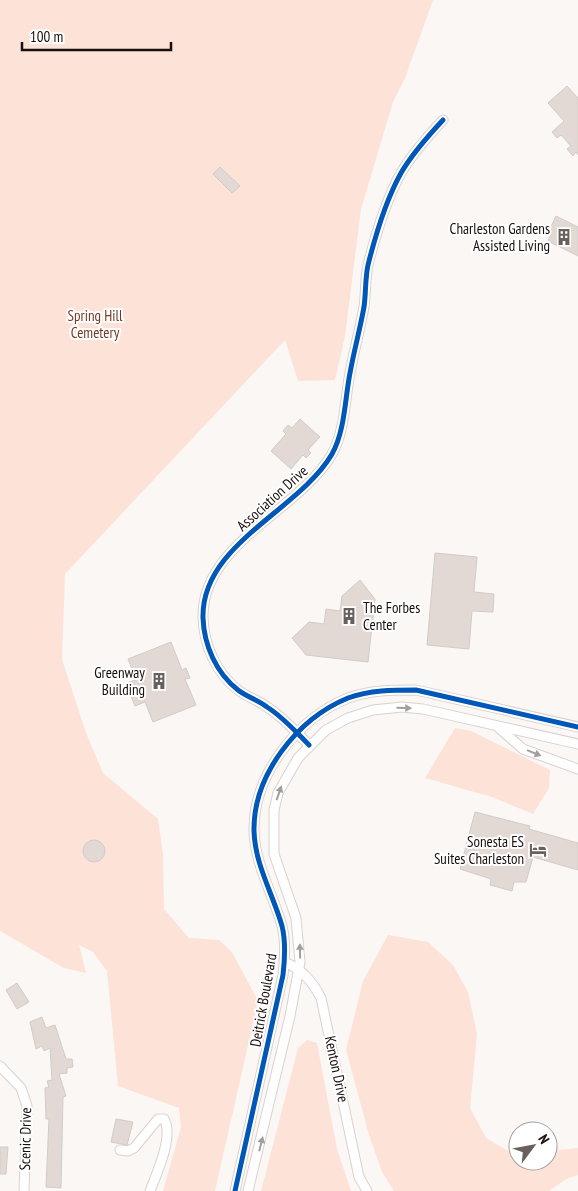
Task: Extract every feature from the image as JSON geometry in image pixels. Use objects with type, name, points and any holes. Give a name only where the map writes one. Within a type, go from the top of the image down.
[{"type":"street","name":"Association Drive","points":[[309,745],[268,707],[238,690],[224,676],[213,660],[206,641],[203,618],[208,586],[227,557],[307,486],[322,470],[333,452],[340,431],[364,306],[368,267],[385,214],[401,174],[443,120]]},
{"type":"street","name":"Deitrick Boulevard","points":[[235,1191],[249,1134],[286,952],[282,927],[263,878],[254,831],[256,806],[263,785],[282,750],[321,712],[349,698],[389,689],[416,690],[578,727]]},
{"type":"street","name":"Deitrick Boulevard","points":[[248,1191],[288,1026],[299,968],[300,948],[296,918],[279,874],[274,854],[272,829],[278,793],[284,778],[309,745],[326,730],[348,718],[373,710],[402,707],[423,709],[578,744]]},
{"type":"street","points":[[497,726],[523,749],[578,769]]},
{"type":"street","name":"Kenton Drive","points":[[284,962],[299,968],[313,983],[321,998],[359,1177],[366,1191]]},
{"type":"street","name":"Scenic Drive","points":[[0,1066],[21,1088],[27,1106],[24,1191]]},
{"type":"street","points":[[120,1150],[128,1152],[134,1148],[158,1119],[164,1119],[168,1125],[167,1136],[150,1191]]},
{"type":"green space","name":"Spring Hill Cemetery","points":[[0,0],[433,0],[405,78],[393,102],[361,209],[345,336],[335,380],[298,381],[285,340],[65,574],[62,659],[86,733],[103,773],[158,819],[163,854],[164,909],[189,938],[219,940],[232,952],[258,1001],[215,1191],[163,1191],[181,1127],[179,1108],[118,1086],[107,971],[93,952],[79,945],[86,973],[64,968],[0,931]]},
{"type":"green space","points":[[455,728],[471,731],[550,770],[549,788],[533,814],[492,797],[425,778]]},
{"type":"green space","points":[[388,935],[428,942],[453,965],[468,992],[477,1034],[470,1108],[486,1138],[508,1151],[508,1171],[558,1171],[558,1150],[578,1148],[578,1175],[566,1179],[549,1191],[394,1191],[382,1172],[369,1135],[346,1050],[363,981]]},
{"type":"green space","points":[[307,1040],[317,1043],[337,1149],[351,1191],[261,1191],[298,1048]]},
{"type":"building","points":[[567,86],[578,98],[578,155],[576,152],[573,156],[567,149],[571,146],[561,135],[557,138],[552,132],[564,121],[548,103]]},
{"type":"building","points":[[220,167],[240,186],[232,193],[213,174]]},
{"type":"building","name":"Charleston Gardens Assisted Living","points":[[556,216],[578,227],[578,256],[548,241],[552,232],[549,231]]},
{"type":"building","points":[[300,419],[320,437],[308,450],[311,453],[306,458],[303,455],[291,469],[271,451],[286,434],[283,431],[288,425],[292,428]]},
{"type":"building","points":[[435,553],[477,557],[474,592],[494,594],[493,612],[472,611],[469,649],[427,645]]},
{"type":"building","name":"The Forbes Center","points":[[360,580],[375,599],[368,662],[306,655],[292,638],[309,622],[324,624],[326,609],[340,611],[342,596]]},
{"type":"building","name":"Greenway Building","points":[[171,642],[182,670],[186,668],[190,678],[185,679],[196,705],[153,722],[145,702],[135,706],[130,694],[133,692],[129,682],[136,680],[128,659]]},
{"type":"building","name":"Sonesta ES Suites Charleston","points":[[475,812],[530,826],[529,829],[578,843],[578,870],[533,857],[526,882],[514,882],[512,891],[490,885],[491,879],[460,869]]},
{"type":"building","points":[[94,840],[102,843],[105,851],[102,859],[94,862],[86,859],[83,851],[86,843]]},
{"type":"building","points":[[17,983],[29,1002],[17,1009],[6,990]]},
{"type":"building","points":[[42,1017],[46,1028],[55,1025],[66,1059],[72,1059],[73,1067],[67,1068],[67,1073],[59,1074],[66,1096],[63,1097],[61,1188],[46,1187],[49,1119],[46,1119],[45,1088],[49,1087],[47,1081],[52,1080],[50,1048],[44,1051],[42,1046],[36,1049],[30,1022]]},
{"type":"building","points":[[116,1119],[133,1122],[127,1145],[111,1142]]},
{"type":"building","points":[[0,1147],[8,1147],[6,1174],[0,1174]]},
{"type":"cycle path","points":[[309,745],[273,711],[238,690],[223,675],[213,658],[204,628],[203,618],[207,592],[218,569],[234,549],[298,493],[317,474],[332,454],[342,425],[350,373],[364,307],[366,276],[374,242],[391,194],[405,166],[443,120]]},
{"type":"cycle path","points":[[235,1191],[284,969],[285,944],[282,926],[261,868],[254,831],[256,810],[261,790],[270,770],[282,751],[312,720],[329,707],[356,695],[382,691],[416,690],[578,727]]},
{"type":"place","name":"Charleston Gardens Assisted Living","points":[[564,237]]},
{"type":"place","name":"The Forbes Center","points":[[349,616]]},
{"type":"place","name":"Greenway Building","points":[[159,681]]},
{"type":"place","name":"Sonesta ES Suites Charleston","points":[[538,850]]}]
